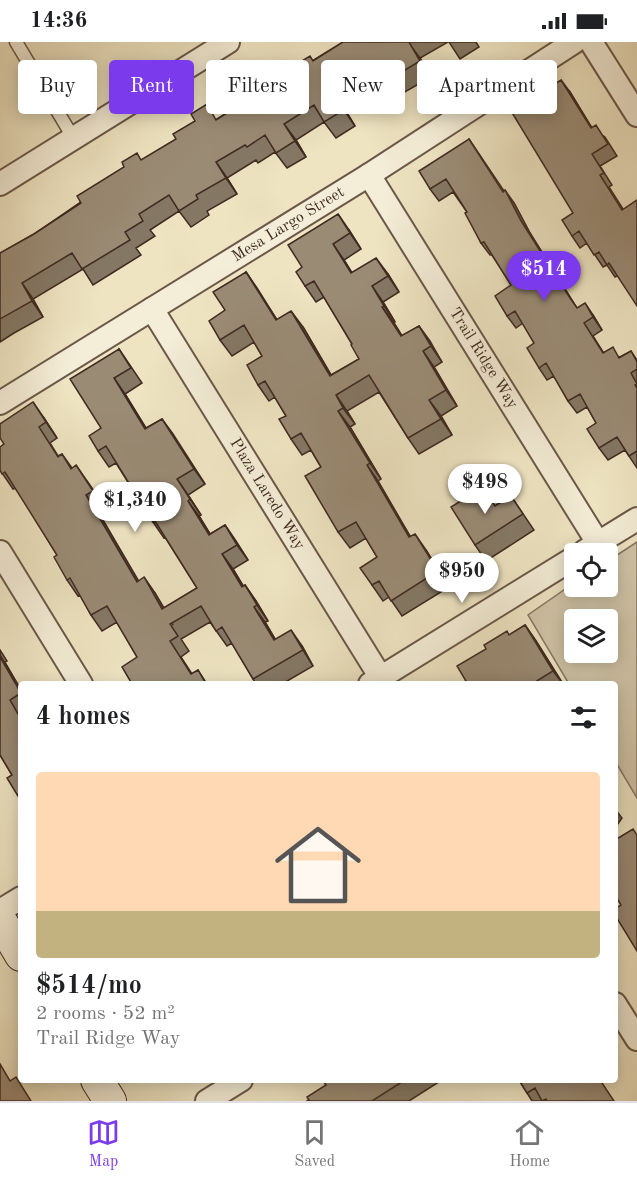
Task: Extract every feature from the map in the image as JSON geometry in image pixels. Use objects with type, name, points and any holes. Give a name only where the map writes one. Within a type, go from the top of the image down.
[{"type":"main road","points":[[0,920],[18,950]]},
{"type":"main road","points":[[99,1083],[110,1101]]},
{"type":"street","points":[[0,184],[228,42]]},
{"type":"street","name":"Mesa Largo Street","points":[[0,403],[369,175],[574,42]]},
{"type":"street","points":[[591,42],[637,115]]},
{"type":"street","name":"Trail Ridge Way","points":[[369,175],[587,543]]},
{"type":"street","name":"Plaza Laredo Way","points":[[152,309],[375,681]]},
{"type":"street","points":[[598,543],[637,519]]},
{"type":"street","points":[[0,552],[79,681]]},
{"type":"street","points":[[375,681],[564,564]]},
{"type":"street","points":[[0,911],[18,900]]},
{"type":"street","points":[[618,1009],[637,1039]]},
{"type":"street","points":[[207,1101],[236,1083]]},
{"type":"lane","points":[[16,42],[74,139]]},
{"type":"shaded area","points":[[637,542],[637,798],[618,766],[618,681],[567,681],[528,615],[564,590],[564,597],[618,597],[618,554]]},
{"type":"building","points":[[343,42],[409,42],[419,60],[405,70],[405,60],[321,60],[321,114],[337,114],[324,122],[314,105],[309,108],[309,60],[304,60],[310,56],[313,61]]},
{"type":"building","points":[[561,80],[591,128],[596,125],[608,144],[592,154],[604,173],[600,175],[622,210],[637,200],[637,306],[609,263],[607,265],[599,252],[594,255],[579,231],[572,236],[562,220],[573,213],[513,114],[557,114],[557,82]]},
{"type":"building","points":[[206,105],[206,114],[213,114],[216,120],[226,114],[300,114],[284,124],[295,141],[276,153],[265,135],[247,147],[245,145],[216,162],[226,178],[196,195],[198,199],[179,211],[169,195],[139,214],[143,221],[125,232],[130,240],[82,269],[72,253],[22,283],[32,301],[0,319],[0,253],[81,203],[77,196],[124,167],[122,162],[137,153],[141,160],[176,139],[173,134],[195,121],[191,114]]},
{"type":"building","points":[[469,139],[503,192],[505,190],[521,221],[577,308],[585,303],[593,317],[584,323],[603,353],[613,347],[619,358],[631,351],[637,362],[637,369],[631,373],[637,384],[635,385],[637,388],[637,451],[629,456],[617,437],[599,448],[587,429],[596,423],[580,394],[568,401],[546,363],[539,368],[527,348],[534,343],[515,311],[507,316],[495,296],[511,285],[484,242],[481,243],[465,213],[467,212],[446,179],[430,189],[419,171]]},
{"type":"building","points":[[338,214],[350,233],[333,244],[351,273],[376,258],[388,276],[372,286],[384,306],[382,307],[401,336],[419,326],[431,346],[423,351],[446,390],[429,400],[441,419],[408,438],[369,375],[336,395],[343,408],[338,411],[370,463],[367,465],[409,537],[415,534],[438,571],[391,601],[379,581],[372,585],[360,568],[377,557],[356,522],[338,532],[305,476],[321,467],[301,433],[291,439],[279,419],[286,416],[265,381],[258,385],[247,365],[262,356],[244,325],[220,340],[209,321],[225,310],[213,292],[246,272],[276,320],[291,311],[330,376],[359,359],[314,281],[305,286],[296,272],[302,267],[288,245]]},
{"type":"building","points":[[119,349],[131,368],[114,378],[145,429],[162,419],[194,469],[177,479],[190,499],[188,501],[209,535],[225,525],[237,545],[222,554],[242,587],[245,585],[257,605],[254,607],[274,640],[291,630],[303,650],[253,679],[222,627],[216,631],[201,606],[170,624],[178,636],[170,641],[191,674],[198,670],[204,681],[130,681],[122,667],[137,657],[107,606],[91,615],[70,578],[67,580],[54,557],[57,555],[5,472],[2,474],[0,470],[0,447],[4,444],[0,438],[0,424],[33,402],[46,422],[39,427],[58,457],[62,454],[71,469],[76,465],[93,491],[86,495],[137,582],[144,577],[162,609],[197,588],[106,446],[98,451],[89,436],[101,428],[70,379]]},
{"type":"building","points":[[483,487],[495,506],[511,496],[523,514],[475,545],[451,507]]},
{"type":"building","points":[[525,625],[553,671],[537,681],[466,681],[457,666],[486,649],[484,645],[507,631],[509,635]]},
{"type":"building","points":[[0,657],[18,688],[18,695],[10,700],[18,714],[18,796],[7,778],[12,775],[0,755]]},
{"type":"building","points":[[633,829],[637,835],[637,951],[618,920],[618,907],[621,905],[618,900],[618,838]]},
{"type":"building","points":[[0,1064],[10,1081],[16,1077],[31,1101],[0,1101]]},
{"type":"building","points":[[325,1083],[400,1083],[372,1101],[307,1101],[309,1100],[307,1097],[326,1085]]},
{"type":"building","points":[[521,1083],[602,1083],[614,1101],[547,1101],[546,1099],[542,1101],[535,1088],[527,1093]]}]
